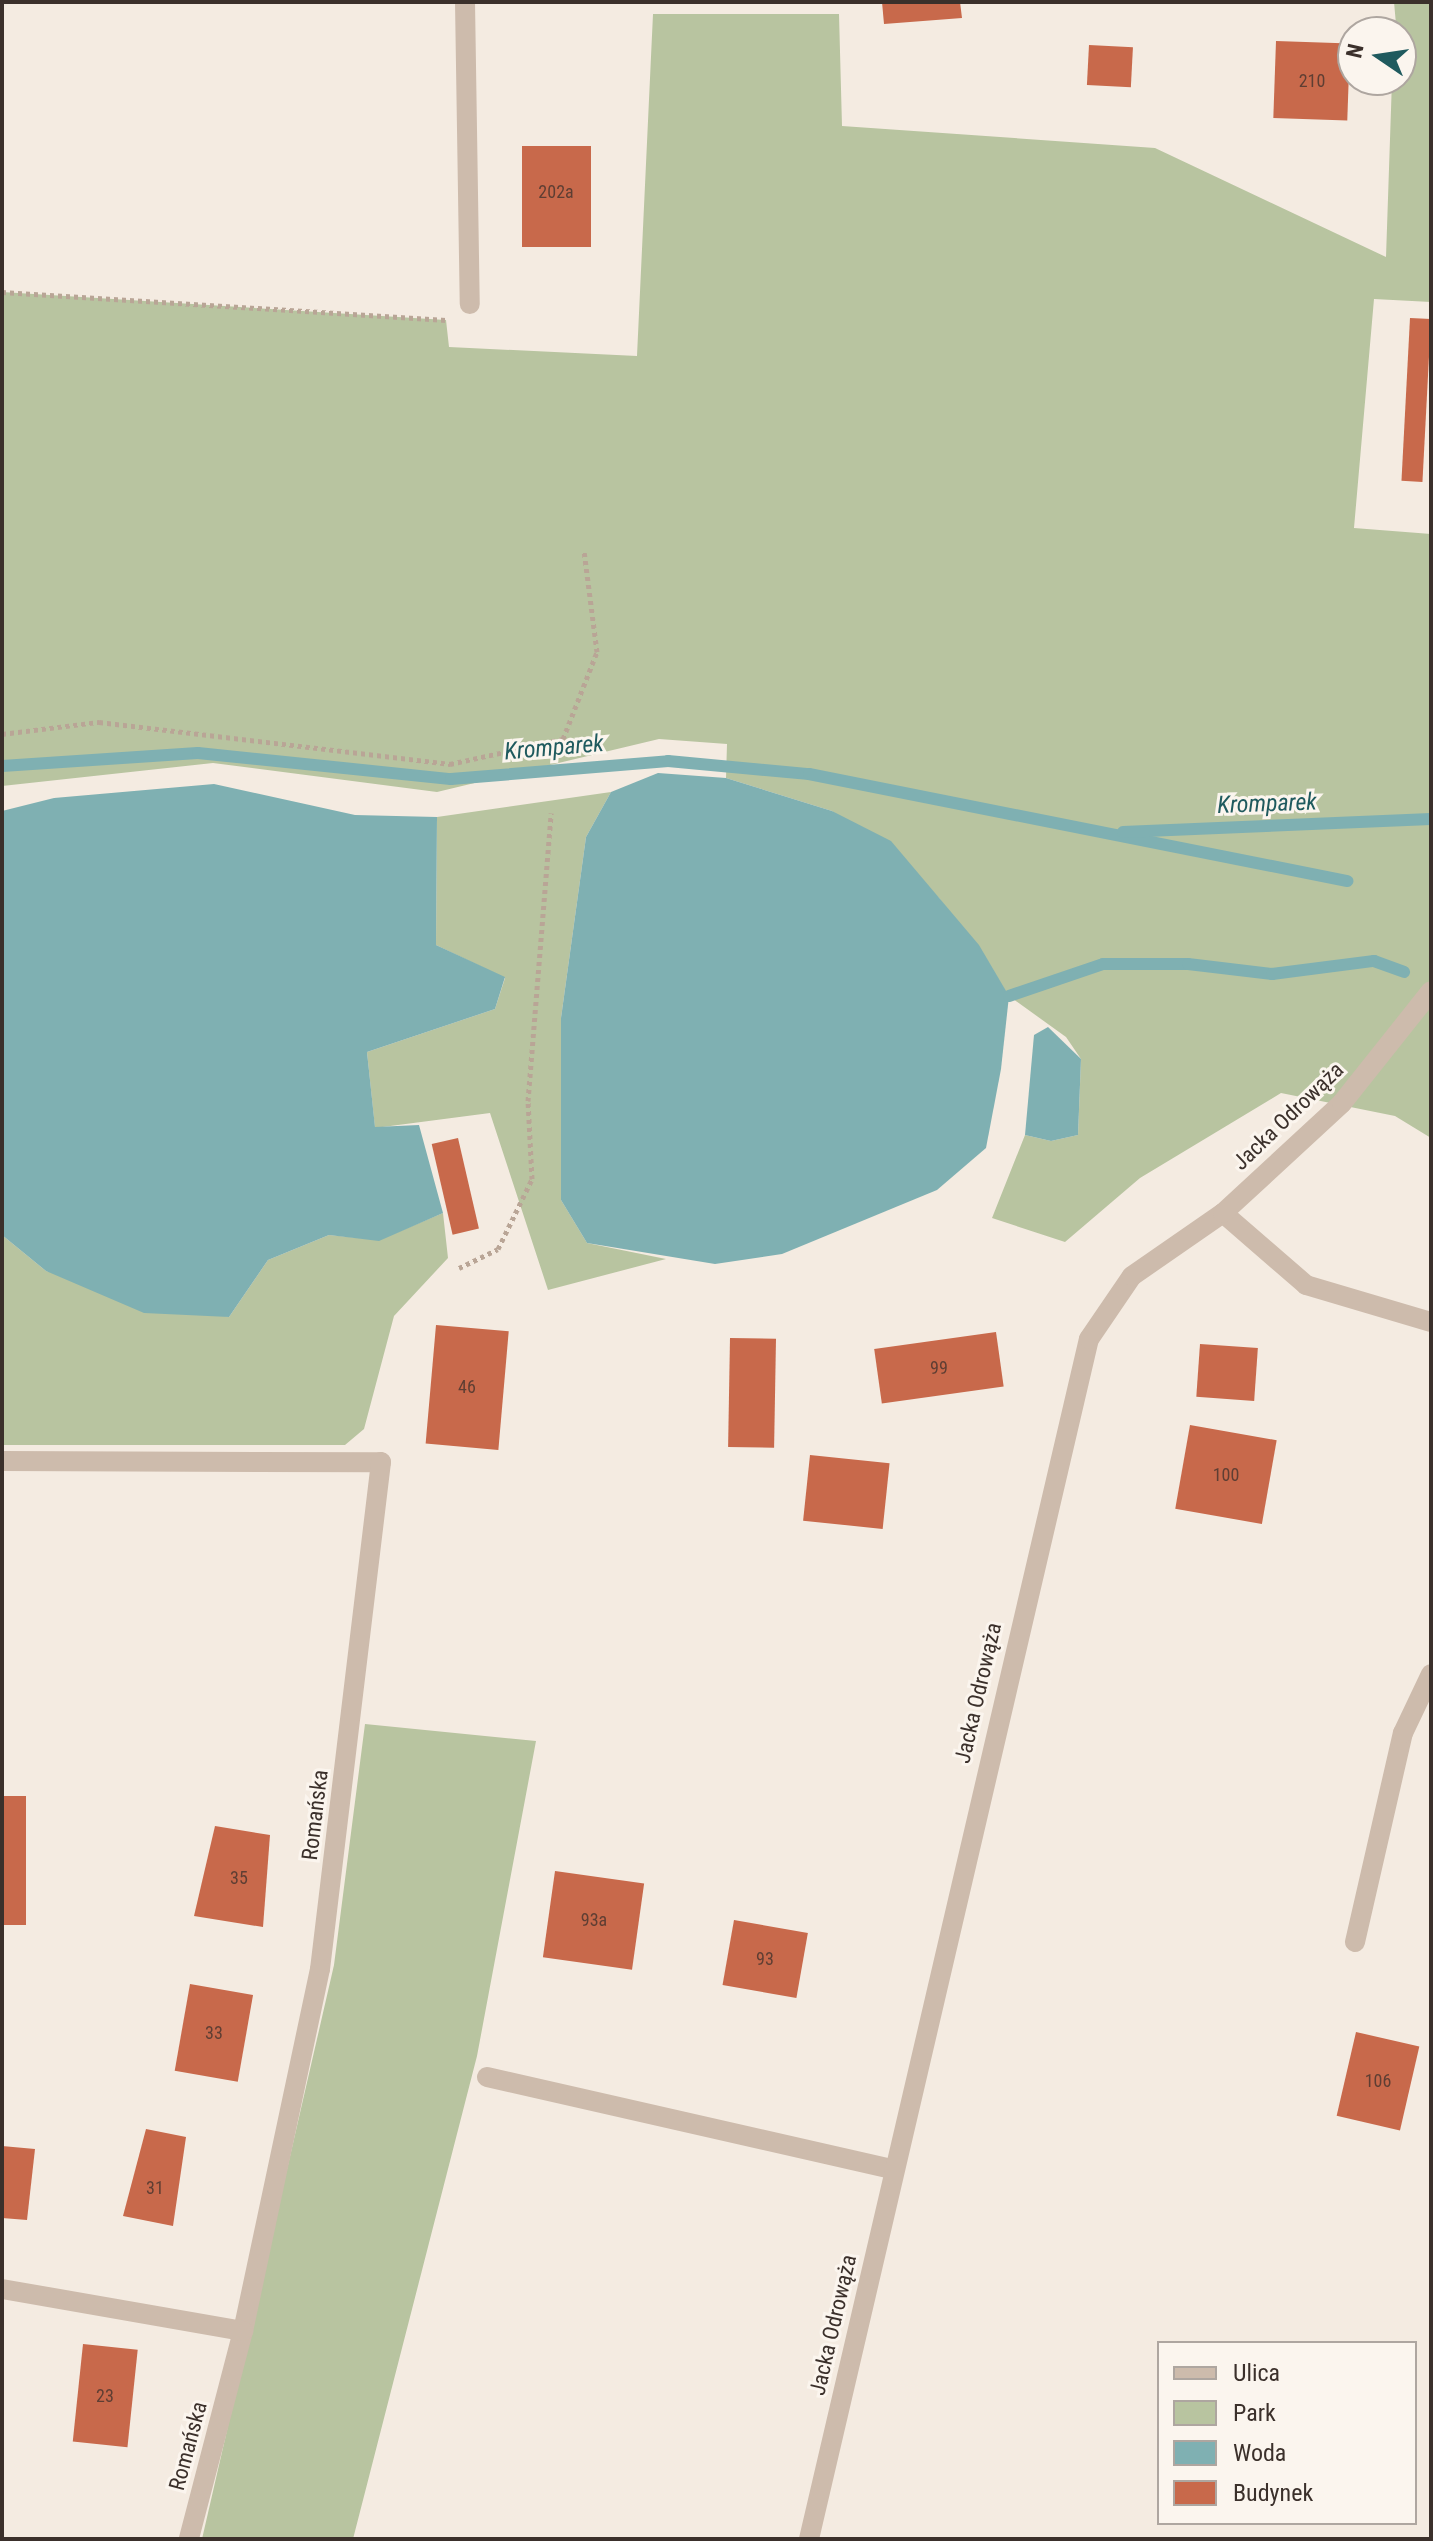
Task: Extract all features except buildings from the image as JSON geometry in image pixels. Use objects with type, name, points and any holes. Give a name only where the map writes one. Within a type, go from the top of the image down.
[{"type":"street","points":[[465,2],[470,304]]},
{"type":"street","name":"Jacka Odrowąża","points":[[809,2539],[1089,1339],[1132,1276],[1223,1213],[1342,1103],[1431,991]]},
{"type":"street","points":[[1223,1213],[1306,1285],[1431,1322]]},
{"type":"street","name":"Romańska","points":[[2,1461],[381,1462],[320,1969],[243,2331],[189,2539]]},
{"type":"street","points":[[1355,1942],[1403,1733],[1431,1674]]},
{"type":"street","points":[[487,2077],[893,2169]]},
{"type":"street","points":[[2,2289],[243,2331]]},
{"type":"path","points":[[2,292],[446,320],[470,304]]},
{"type":"path","points":[[2,734],[99,722],[450,764],[563,739],[597,652],[584,550]]},
{"type":"path","points":[[459,1268],[498,1249],[532,1179],[528,1101],[551,813]]},
{"type":"green space","points":[[1394,2],[1431,2],[1431,302],[1374,299],[1354,528],[1431,534],[1431,1138],[1395,1116],[1281,1093],[1140,1178],[1065,1242],[992,1218],[1025,1135],[1051,1141],[1078,1135],[1081,1059],[1066,1037],[1009,996],[939,898],[832,811],[726,778],[727,744],[659,739],[437,792],[213,763],[2,786],[2,292],[446,320],[449,347],[637,356],[653,14],[839,14],[842,126],[1155,148],[1386,257],[1391,96],[1417,96],[1417,16],[1395,16]]},
{"type":"green space","points":[[611,792],[586,837],[561,1018],[561,1200],[587,1243],[666,1259],[548,1290],[490,1113],[375,1128],[367,1052],[495,1009],[505,978],[436,945],[437,817]]},
{"type":"green space","points":[[443,1213],[448,1258],[394,1316],[364,1429],[345,1445],[2,1445],[2,1235],[46,1271],[229,1317],[268,1260],[329,1235],[379,1240]]},
{"type":"green space","points":[[365,1724],[536,1741],[477,2056],[353,2539],[202,2539],[334,1965]]},
{"type":"water","points":[[658,773],[726,778],[832,811],[891,841],[979,945],[1009,996],[1001,1069],[986,1148],[937,1190],[782,1254],[715,1264],[587,1243],[561,1200],[561,1018],[586,837],[611,792]]},
{"type":"water","points":[[214,784],[355,815],[437,817],[436,945],[505,977],[495,1009],[367,1052],[375,1127],[419,1125],[443,1213],[379,1241],[329,1235],[268,1260],[229,1317],[144,1313],[46,1271],[2,1235],[2,811],[54,798]]},
{"type":"water","points":[[1048,1027],[1081,1059],[1078,1135],[1051,1141],[1025,1135],[1034,1035]]},
{"type":"waterway","name":"Kromparek","points":[[2,766],[198,753],[451,779],[668,761],[809,774],[1347,881]]},
{"type":"waterway","name":"Kromparek","points":[[1123,832],[1431,819]]},
{"type":"waterway","points":[[1009,996],[1103,964],[1188,964],[1272,974],[1374,961],[1404,972]]}]
